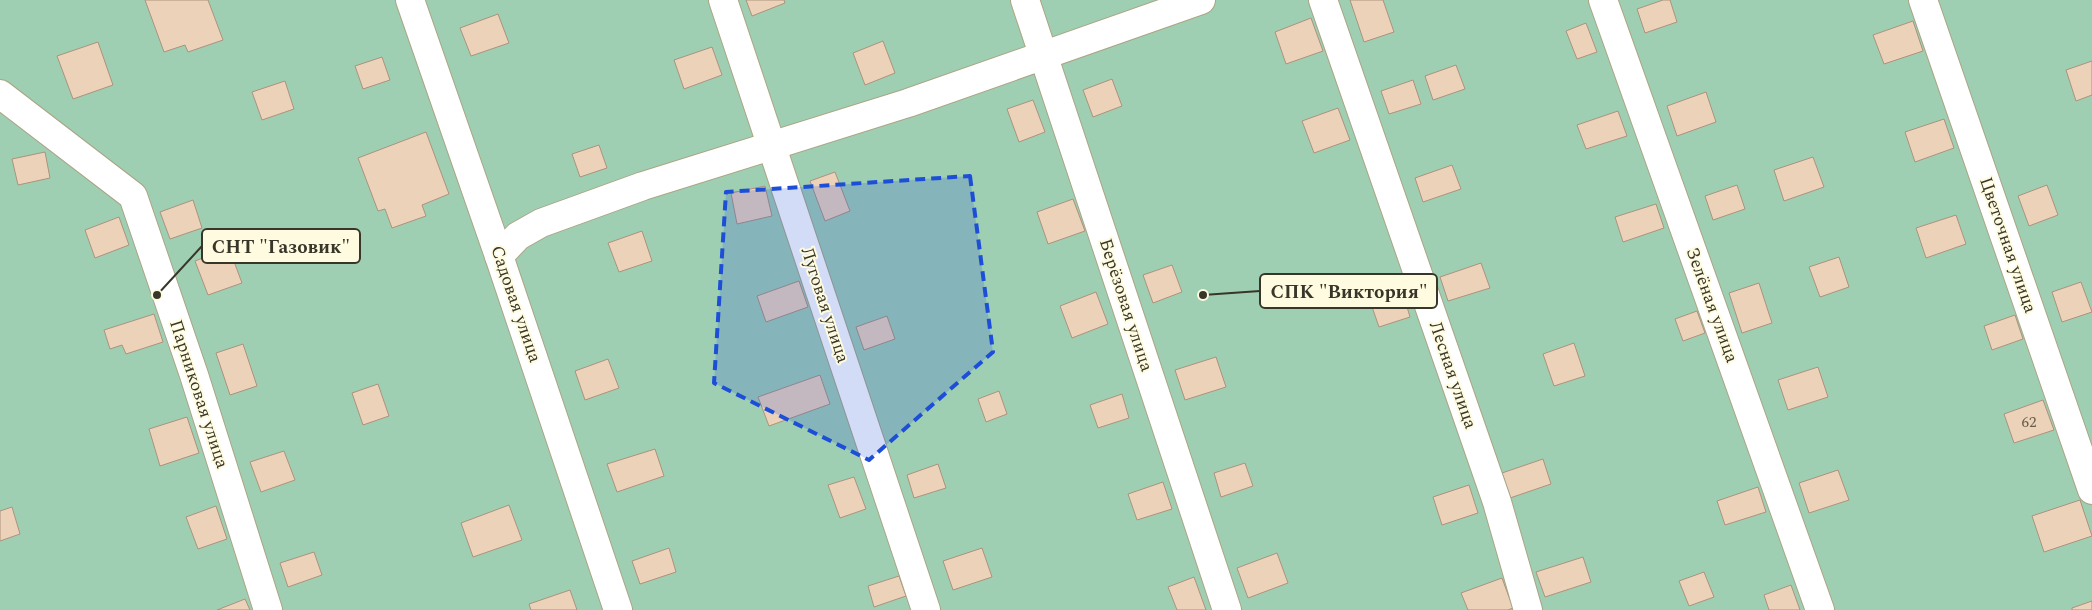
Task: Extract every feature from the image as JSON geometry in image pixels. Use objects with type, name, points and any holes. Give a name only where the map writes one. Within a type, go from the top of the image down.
[{"type":"street","name":"Садовая улица","points":[[410,0],[499,256],[618,610]]},
{"type":"street","name":"Луговая улица","points":[[723,0],[926,610]]},
{"type":"street","name":"Берёзовая улица","points":[[1025,0],[1227,610]]},
{"type":"street","points":[[499,256],[518,236],[541,223],[644,186],[908,103],[1201,0]]},
{"type":"street","name":"Лесная улица","points":[[1323,0],[1497,502],[1528,610]]},
{"type":"street","name":"Зелёная улица","points":[[1604,0],[1820,610]]},
{"type":"street","name":"Цветочная улица","points":[[1923,0],[2092,490]]},
{"type":"street","name":"Парниковая улица","points":[[0,94],[133,196],[194,375],[268,610]]},
{"type":"highlighted area","points":[[970,176],[993,352],[869,460],[714,383],[726,192]]},
{"type":"green space","points":[[0,0],[2092,0],[2092,610],[0,610]]},
{"type":"building","points":[[145,0],[208,0],[223,40],[188,52],[185,45],[164,52]]},
{"type":"building","points":[[746,0],[784,0],[785,3],[752,16]]},
{"type":"building","points":[[1350,0],[1383,0],[1394,32],[1364,42]]},
{"type":"building","points":[[1663,0],[1670,0],[1677,22],[1645,33],[1637,9]]},
{"type":"building","points":[[498,14],[509,43],[471,56],[460,28]]},
{"type":"building","points":[[1311,18],[1323,51],[1286,64],[1275,32]]},
{"type":"building","points":[[1913,21],[1923,51],[1884,64],[1873,35]]},
{"type":"building","points":[[1586,23],[1597,52],[1577,59],[1566,31]]},
{"type":"building","points":[[883,41],[895,73],[865,85],[853,53]]},
{"type":"building","points":[[98,42],[113,85],[73,99],[57,56]]},
{"type":"building","points":[[712,47],[722,75],[684,89],[674,60]]},
{"type":"building","points":[[382,57],[390,80],[363,89],[355,66]]},
{"type":"building","points":[[2092,61],[2092,95],[2076,101],[2066,70]]},
{"type":"building","points":[[1456,65],[1465,89],[1433,100],[1425,76]]},
{"type":"building","points":[[1112,79],[1122,106],[1093,117],[1083,90]]},
{"type":"building","points":[[1413,80],[1421,104],[1389,114],[1381,91]]},
{"type":"building","points":[[285,81],[294,109],[262,120],[252,92]]},
{"type":"building","points":[[1706,92],[1716,122],[1677,136],[1667,106]]},
{"type":"building","points":[[1033,100],[1045,132],[1019,142],[1007,109]]},
{"type":"building","points":[[1338,108],[1350,140],[1314,153],[1302,121]]},
{"type":"building","points":[[1618,111],[1627,136],[1586,149],[1577,125]]},
{"type":"building","points":[[1944,119],[1954,148],[1915,162],[1905,132]]},
{"type":"building","points":[[426,132],[449,194],[422,205],[426,216],[392,228],[385,209],[378,211],[358,158]]},
{"type":"building","points":[[599,145],[607,168],[580,177],[572,154]]},
{"type":"building","points":[[45,152],[50,178],[18,185],[12,159]]},
{"type":"building","points":[[1813,157],[1824,187],[1784,201],[1774,170]]},
{"type":"building","points":[[1452,165],[1461,189],[1423,202],[1415,178]]},
{"type":"building","points":[[835,172],[850,211],[825,221],[810,181]]},
{"type":"building","points":[[1737,185],[1745,209],[1713,220],[1705,196]]},
{"type":"building","points":[[2047,185],[2058,215],[2029,226],[2018,196]]},
{"type":"building","points":[[765,186],[772,216],[737,224],[731,193]]},
{"type":"building","points":[[1073,199],[1085,231],[1048,244],[1037,212]]},
{"type":"building","points":[[193,200],[202,228],[170,239],[160,212]]},
{"type":"building","points":[[1656,204],[1664,228],[1623,242],[1615,217]]},
{"type":"building","points":[[1956,215],[1966,244],[1926,258],[1916,228]]},
{"type":"building","points":[[119,217],[129,245],[95,258],[85,230]]},
{"type":"building","points":[[642,231],[652,261],[619,272],[608,243]]},
{"type":"building","points":[[229,248],[242,283],[208,295],[195,261]]},
{"type":"building","points":[[1839,257],[1849,287],[1820,297],[1809,267]]},
{"type":"building","points":[[1481,263],[1490,288],[1448,301],[1440,277]]},
{"type":"building","points":[[1172,265],[1182,292],[1153,303],[1143,275]]},
{"type":"building","points":[[799,281],[808,307],[766,322],[757,296]]},
{"type":"building","points":[[2081,282],[2092,312],[2062,322],[2052,292]]},
{"type":"building","points":[[1759,283],[1772,323],[1742,333],[1729,293]]},
{"type":"building","points":[[1096,292],[1108,324],[1072,338],[1060,306]]},
{"type":"building","points":[[1403,293],[1410,317],[1379,327],[1371,304]]},
{"type":"building","points":[[1697,311],[1705,333],[1683,341],[1675,319]]},
{"type":"building","points":[[154,314],[163,342],[126,354],[122,345],[110,349],[104,330]]},
{"type":"building","points":[[2015,315],[2023,339],[1992,350],[1984,326]]},
{"type":"building","points":[[887,316],[895,339],[864,350],[856,327]]},
{"type":"building","points":[[1574,343],[1585,376],[1554,386],[1543,354]]},
{"type":"building","points":[[243,344],[257,386],[230,395],[216,353]]},
{"type":"building","points":[[1216,357],[1226,387],[1185,400],[1175,370]]},
{"type":"building","points":[[608,359],[619,388],[585,400],[575,371]]},
{"type":"building","points":[[1818,367],[1828,397],[1788,410],[1778,380]]},
{"type":"building","points":[[820,375],[830,404],[769,426],[758,397]]},
{"type":"building","points":[[378,384],[389,416],[363,425],[352,393]]},
{"type":"building","points":[[999,391],[1007,414],[986,422],[978,399]]},
{"type":"building","points":[[1122,394],[1129,418],[1098,428],[1090,405]]},
{"type":"building","points":[[2043,400],[2054,430],[2014,443],[2004,414]]},
{"type":"building","points":[[187,417],[199,453],[160,466],[149,429]]},
{"type":"building","points":[[655,449],[664,476],[617,492],[607,464]]},
{"type":"building","points":[[284,451],[295,480],[261,492],[250,462]]},
{"type":"building","points":[[1543,459],[1551,484],[1510,498],[1502,473]]},
{"type":"building","points":[[1245,463],[1253,486],[1221,497],[1214,473]]},
{"type":"building","points":[[938,464],[946,488],[914,498],[907,475]]},
{"type":"building","points":[[1838,470],[1849,500],[1809,513],[1799,483]]},
{"type":"building","points":[[854,477],[866,509],[840,518],[828,485]]},
{"type":"building","points":[[1163,482],[1172,509],[1137,520],[1128,494]]},
{"type":"building","points":[[1469,485],[1478,513],[1442,525],[1433,497]]},
{"type":"building","points":[[1758,487],[1766,512],[1725,525],[1717,501]]},
{"type":"building","points":[[2080,500],[2092,536],[2044,552],[2032,516]]},
{"type":"building","points":[[509,505],[522,540],[473,557],[461,523]]},
{"type":"building","points":[[216,506],[227,539],[198,549],[186,517]]},
{"type":"building","points":[[12,507],[20,534],[0,541],[0,511]]},
{"type":"building","points":[[669,548],[676,572],[640,584],[632,561]]},
{"type":"building","points":[[982,548],[992,577],[953,590],[943,561]]},
{"type":"building","points":[[314,552],[322,575],[288,587],[280,563]]},
{"type":"building","points":[[1277,553],[1288,583],[1248,598],[1237,568]]},
{"type":"building","points":[[1583,557],[1591,582],[1545,597],[1536,572]]},
{"type":"building","points":[[1704,572],[1714,597],[1689,606],[1679,581]]},
{"type":"building","points":[[899,576],[906,596],[874,607],[868,586]]},
{"type":"building","points":[[1194,577],[1206,610],[1177,610],[1168,587]]},
{"type":"building","points":[[1502,578],[1513,608],[1508,610],[1468,610],[1461,593]]},
{"type":"building","points":[[1791,585],[1800,610],[1769,610],[1764,595]]},
{"type":"building","points":[[570,590],[577,610],[531,610],[529,604]]},
{"type":"building","points":[[245,599],[250,610],[217,610]]},
{"type":"building","points":[[2092,601],[2092,610],[2072,610],[2072,608]]},
{"type":"place","name":"СНТ \"Газовик\"","points":[[157,295]]},
{"type":"place","name":"СПК \"Виктория\"","points":[[1203,295]]}]
